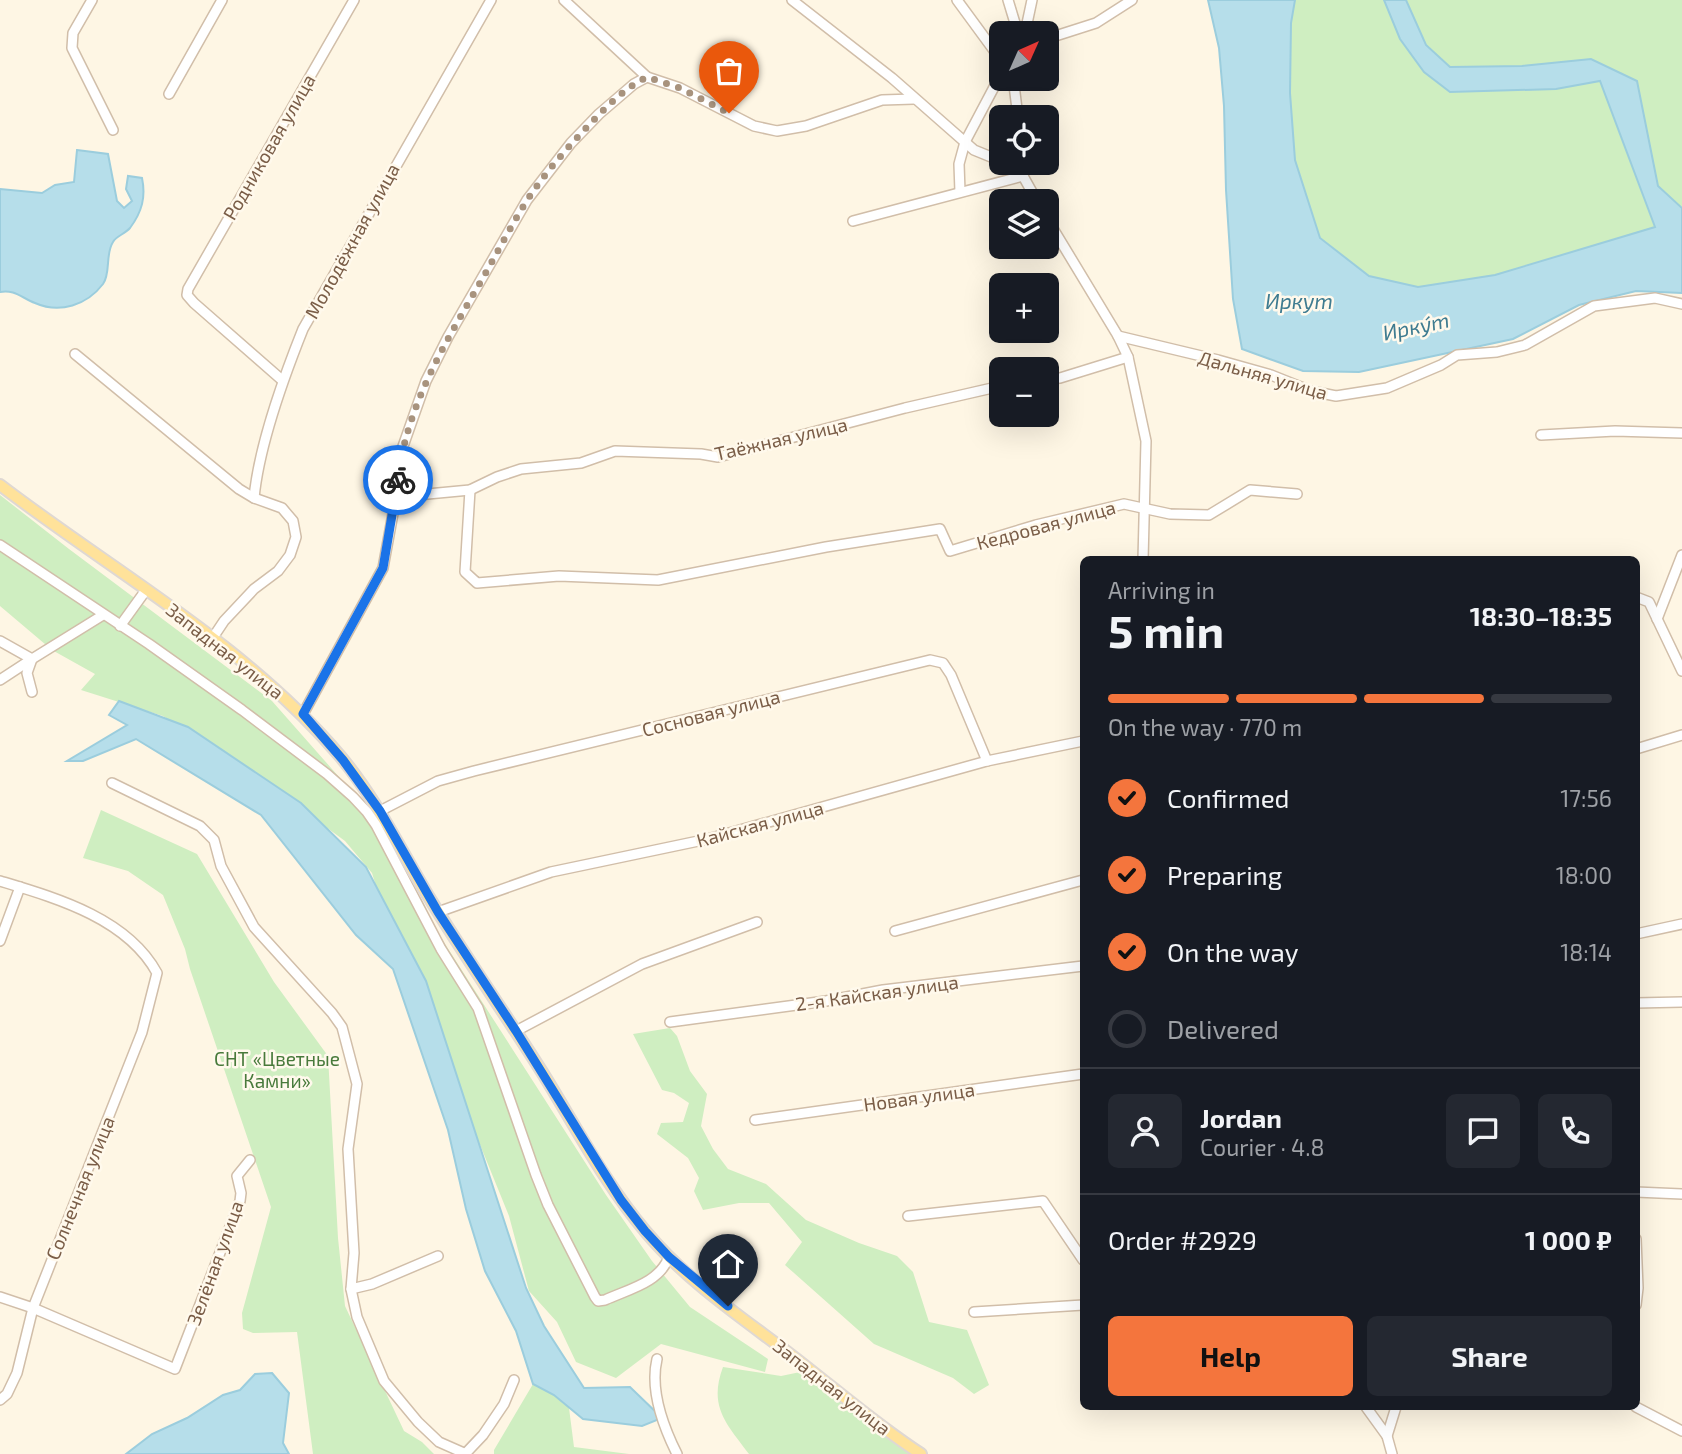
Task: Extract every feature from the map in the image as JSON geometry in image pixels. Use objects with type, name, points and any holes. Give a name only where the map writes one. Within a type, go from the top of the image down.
[{"type":"main road","name":"Западная улица","points":[[0,485],[212,639],[272,685],[303,714],[343,760],[380,811],[438,912],[621,1200],[645,1231],[687,1275],[921,1454]]},
{"type":"street","points":[[92,0],[73,33],[72,48],[113,130]]},
{"type":"street","points":[[169,94],[222,0]]},
{"type":"street","name":"Родниковая улица","points":[[282,380],[187,295],[188,289],[354,0]]},
{"type":"street","name":"Молодёжная улица","points":[[254,498],[256,480],[282,380],[303,329],[491,0]]},
{"type":"street","points":[[564,0],[647,77],[680,88],[754,126],[777,131],[806,126],[881,100],[914,99]]},
{"type":"street","points":[[792,0],[892,78],[974,150],[989,156]]},
{"type":"street","points":[[957,0],[989,44]]},
{"type":"street","points":[[1008,0],[1014,21]]},
{"type":"street","points":[[1028,21],[1032,0]]},
{"type":"street","points":[[1059,35],[1096,23],[1132,0]]},
{"type":"street","points":[[303,714],[383,568],[401,452],[426,381],[448,337],[527,200],[571,143],[618,97],[647,77]]},
{"type":"street","points":[[960,192],[959,164],[965,142],[992,91]]},
{"type":"street","points":[[853,221],[1023,176],[1031,189]]},
{"type":"street","points":[[1059,238],[1128,357],[1146,441],[1143,556]]},
{"type":"street","name":"Дальняя улица","points":[[1118,336],[1218,360],[1271,375],[1311,391],[1336,396],[1387,388],[1441,365],[1457,355],[1497,352],[1525,345],[1594,306],[1655,298],[1682,304]]},
{"type":"street","points":[[75,354],[254,498],[282,508],[293,521],[296,537],[290,555],[278,571],[254,589],[224,621],[212,639]]},
{"type":"street","points":[[1059,378],[1128,357]]},
{"type":"street","name":"Таёжная улица","points":[[396,497],[470,490],[521,469],[580,463],[615,451],[718,457],[989,389]]},
{"type":"street","points":[[1541,435],[1615,431],[1682,433]]},
{"type":"street","name":"Кедровая улица","points":[[470,490],[465,572],[468,578],[477,583],[559,576],[658,579],[826,547],[940,529],[950,551],[1036,525],[1124,504],[1170,514],[1209,515],[1250,490],[1297,494]]},
{"type":"street","points":[[0,545],[242,710],[354,797],[376,825],[441,949],[478,1008],[548,1205],[595,1297],[598,1301],[605,1300],[652,1279],[665,1268],[669,1257]]},
{"type":"street","points":[[1657,619],[1682,558]]},
{"type":"street","points":[[120,626],[146,590]]},
{"type":"street","points":[[1640,599],[1649,602],[1681,667]]},
{"type":"street","points":[[0,680],[103,615]]},
{"type":"street","points":[[0,641],[32,659]]},
{"type":"street","points":[[32,659],[27,673],[32,692]]},
{"type":"street","name":"Сосновая улица","points":[[380,811],[438,781],[474,771],[930,660],[943,663],[951,674],[987,761]]},
{"type":"street","points":[[1640,748],[1682,734]]},
{"type":"street","name":"Кайская улица","points":[[438,912],[551,872],[708,839],[987,761],[1080,742]]},
{"type":"street","points":[[112,783],[200,826],[214,840],[221,866],[254,927],[342,1027],[357,1084],[348,1149],[354,1253],[351,1289],[356,1317],[384,1381],[418,1422],[439,1442],[465,1454],[495,1418],[514,1380]]},
{"type":"street","points":[[0,881],[20,887],[0,941]]},
{"type":"street","points":[[895,931],[1080,881]]},
{"type":"street","name":"Солнечная улица","points":[[0,1400],[7,1394],[17,1373],[33,1308],[142,1032],[157,973],[149,958],[119,930],[99,918],[20,887]]},
{"type":"street","points":[[516,1031],[642,964],[757,922]]},
{"type":"street","points":[[1640,933],[1682,924]]},
{"type":"street","name":"2-я Кайская улица","points":[[670,1022],[826,1001],[883,990],[1080,966]]},
{"type":"street","points":[[1640,1003],[1682,1002]]},
{"type":"street","name":"Новая улица","points":[[755,1120],[1080,1074]]},
{"type":"street","name":"Зелёная улица","points":[[33,1308],[175,1369],[240,1201],[237,1176],[250,1160]]},
{"type":"street","points":[[1640,1192],[1682,1194]]},
{"type":"street","points":[[908,1216],[1043,1201],[1080,1256]]},
{"type":"street","points":[[351,1289],[372,1284],[439,1256]]},
{"type":"street","points":[[0,1297],[33,1308]]},
{"type":"street","points":[[974,1312],[1080,1305]]},
{"type":"street","points":[[657,1359],[654,1372],[656,1389],[661,1412],[677,1454]]},
{"type":"street","points":[[1640,1409],[1682,1431]]},
{"type":"street","points":[[1368,1410],[1387,1436],[1392,1454]]},
{"type":"street","points":[[1387,1436],[1395,1410]]},
{"type":"green space","points":[[1295,0],[1384,0],[1400,39],[1424,72],[1556,89],[1600,81],[1655,228],[1495,275],[1418,287],[1369,276],[1320,238],[1295,160],[1290,93],[1291,23]]},
{"type":"green space","points":[[1406,0],[1682,0],[1682,208],[1658,186],[1637,81],[1591,59],[1522,66],[1450,67],[1426,45]]},
{"type":"green space","points":[[0,495],[272,701],[369,811],[420,905],[606,1195],[652,1261],[690,1307],[768,1359],[765,1372],[661,1344],[616,1378],[576,1362],[557,1322],[529,1291],[509,1216],[372,873],[345,841],[251,772],[163,716],[81,690],[95,674],[52,650],[0,606]]},
{"type":"green space","name":"СНТ «Цветные Камни»","points":[[101,810],[197,854],[274,982],[328,1056],[338,1238],[345,1306],[404,1431],[422,1442],[434,1454],[313,1454],[297,1332],[253,1333],[243,1329],[242,1313],[271,1207],[185,949],[163,895],[128,871],[83,858]]},
{"type":"green space","points":[[670,1028],[677,1036],[690,1071],[707,1094],[701,1126],[728,1169],[766,1184],[806,1220],[897,1256],[913,1272],[929,1322],[967,1330],[989,1385],[974,1394],[953,1378],[874,1344],[785,1265],[802,1242],[769,1203],[739,1203],[703,1210],[694,1191],[699,1178],[688,1158],[657,1134],[661,1123],[683,1122],[689,1103],[674,1093],[662,1090],[633,1034]]},
{"type":"green space","points":[[723,1367],[781,1376],[810,1370],[921,1454],[749,1454],[727,1424],[719,1404],[719,1381]]},
{"type":"green space","points":[[533,1384],[554,1395],[569,1408],[574,1447],[629,1454],[494,1454]]},
{"type":"water","name":"Иркут","points":[[1208,0],[1295,0],[1291,23],[1290,93],[1295,160],[1320,238],[1369,276],[1418,287],[1495,275],[1655,227],[1600,81],[1556,89],[1450,92],[1424,72],[1400,39],[1384,0],[1406,0],[1426,45],[1450,67],[1522,66],[1591,59],[1637,81],[1658,186],[1682,208],[1682,293],[1636,291],[1579,305],[1513,339],[1359,372],[1303,371],[1242,349],[1233,299],[1219,48]]},
{"type":"water","points":[[77,150],[108,154],[117,201],[124,208],[132,201],[126,189],[128,176],[142,178],[143,198],[138,216],[130,228],[113,242],[103,284],[81,302],[54,308],[14,293],[0,292],[0,189],[42,193],[55,185],[74,182]]},
{"type":"water","points":[[119,701],[188,727],[301,803],[366,867],[426,981],[526,1288],[544,1326],[584,1388],[630,1387],[662,1418],[642,1426],[583,1419],[554,1395],[533,1384],[516,1331],[485,1271],[466,1209],[448,1130],[393,969],[356,935],[261,815],[136,739],[83,761],[67,761],[127,725],[109,715]]},
{"type":"water","points":[[272,1373],[289,1393],[283,1443],[289,1454],[126,1454],[152,1434],[187,1418],[223,1395],[240,1390],[255,1374]]},
{"type":"way so far","points":[[398,480],[401,452],[417,405],[448,337],[527,200],[571,143],[618,97],[647,77],[680,88],[729,113]]},
{"type":"route","points":[[398,480],[383,568],[303,714],[343,760],[380,811],[438,912],[621,1200],[645,1231],[687,1275],[728,1306]]},
{"type":"water label","name":"Ирку́т","points":[[1416,327]]}]
